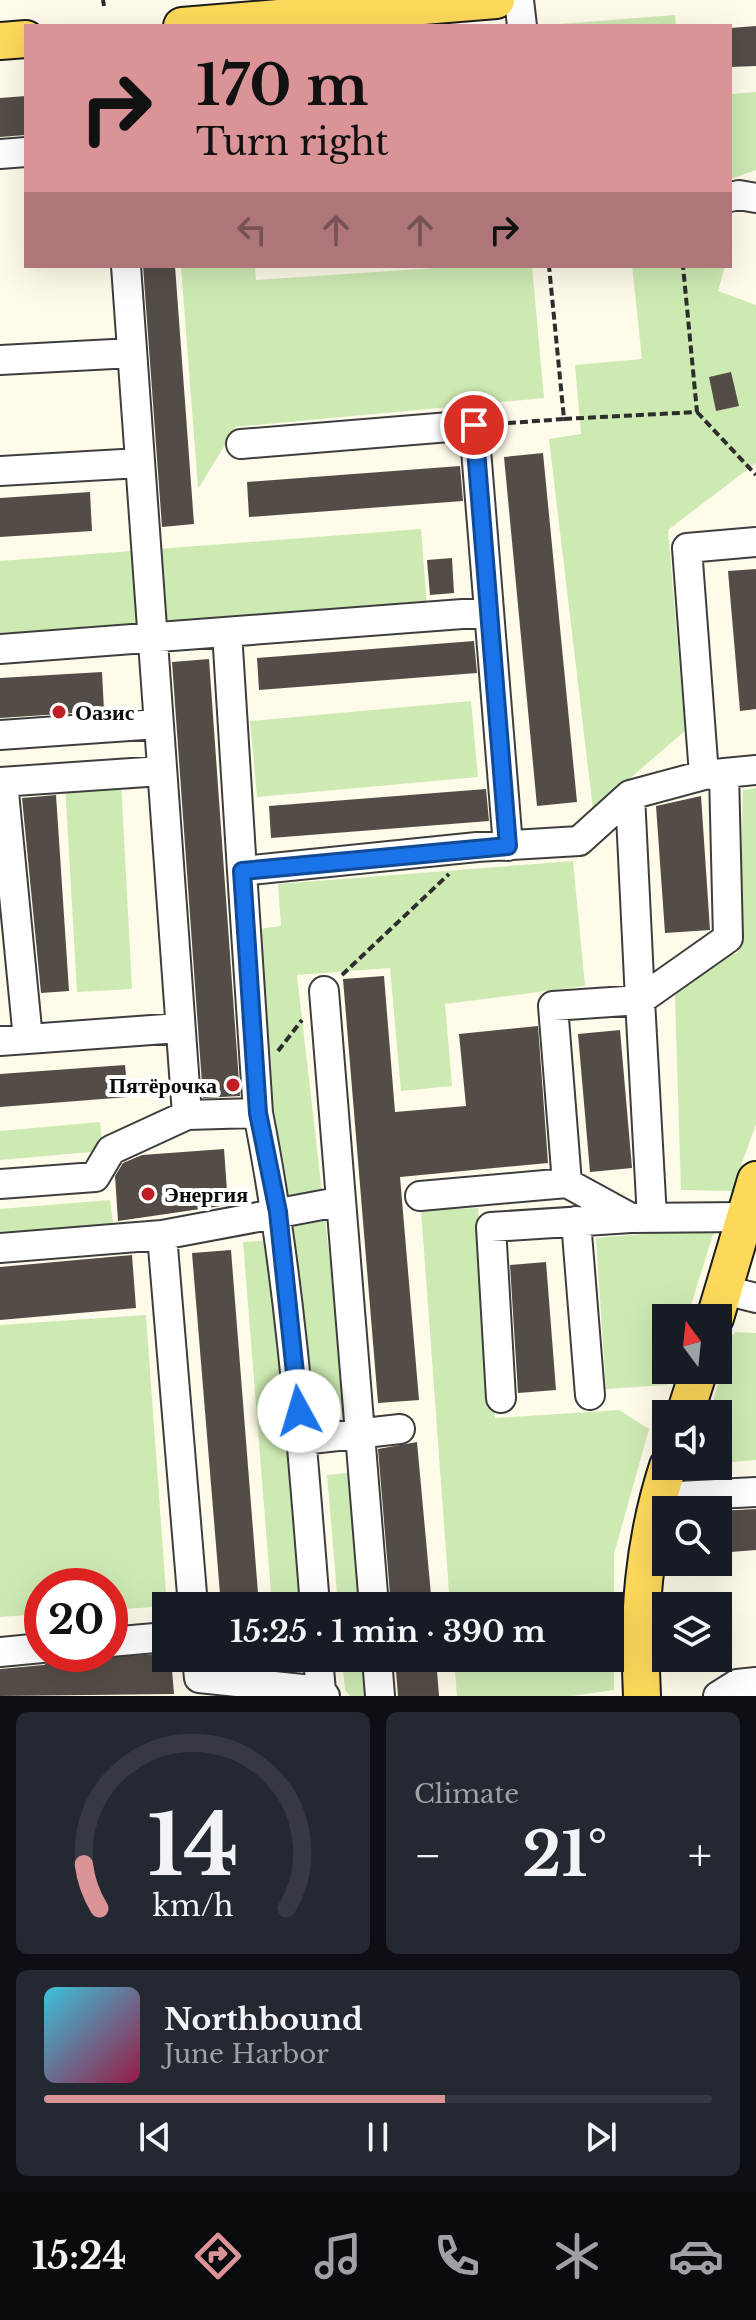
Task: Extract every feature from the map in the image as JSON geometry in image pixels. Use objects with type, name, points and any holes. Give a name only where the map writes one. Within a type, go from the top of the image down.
[{"type":"main road","points":[[208,24],[496,0]]},
{"type":"main road","points":[[0,41],[24,39]]},
{"type":"main road","points":[[732,1302],[744,1217],[756,1180]]},
{"type":"main road","points":[[642,1696],[640,1602],[645,1554],[663,1482]]},
{"type":"lane","points":[[519,0],[522,24]]},
{"type":"lane","points":[[0,154],[24,152]]},
{"type":"lane","points":[[732,197],[756,198]]},
{"type":"lane","points":[[126,268],[187,1115]]},
{"type":"lane","points":[[0,360],[132,353]]},
{"type":"lane","points":[[241,444],[474,425],[508,846]]},
{"type":"lane","points":[[0,471],[140,463]]},
{"type":"lane","points":[[567,1183],[553,1006],[640,1000],[728,938],[714,774],[687,548],[756,542]]},
{"type":"lane","points":[[0,649],[489,612]]},
{"type":"lane","points":[[227,632],[254,1082],[278,1212],[302,1440],[314,1592]]},
{"type":"lane","points":[[0,735],[158,724]]},
{"type":"lane","points":[[242,871],[477,847],[579,841],[630,795],[714,774],[756,770]]},
{"type":"lane","points":[[28,1039],[1,782],[161,771]]},
{"type":"lane","points":[[630,795],[640,1000],[641,1218]]},
{"type":"lane","points":[[324,991],[338,1202],[362,1433],[373,1592]]},
{"type":"lane","points":[[0,1041],[179,1028]]},
{"type":"lane","points":[[0,1184],[95,1177],[111,1150],[187,1115],[258,1113]]},
{"type":"lane","points":[[420,1196],[567,1183],[641,1218]]},
{"type":"lane","points":[[0,1248],[162,1235],[338,1202]]},
{"type":"lane","points":[[501,1398],[491,1227],[641,1218],[744,1217]]},
{"type":"lane","points":[[576,1221],[590,1395]]},
{"type":"lane","points":[[162,1235],[192,1592]]},
{"type":"lane","points":[[302,1440],[400,1429]]},
{"type":"lane","points":[[663,1482],[756,1492]]},
{"type":"lane","points":[[128,1640],[152,1638]]},
{"type":"lane","points":[[0,1652],[24,1650]]},
{"type":"lane","points":[[198,1672],[199,1678],[323,1694],[320,1672]]},
{"type":"lane","points":[[378,1672],[380,1696]]},
{"type":"lane","points":[[718,1696],[737,1684],[756,1682]]},
{"type":"path","points":[[549,268],[564,419]]},
{"type":"path","points":[[683,268],[697,412],[756,475]]},
{"type":"path","points":[[474,425],[697,412]]},
{"type":"path","points":[[254,1082],[324,991],[477,847]]},
{"type":"green space","points":[[675,15],[676,24],[560,24]]},
{"type":"green space","points":[[756,92],[756,170],[732,178],[732,94]]},
{"type":"green space","points":[[181,268],[255,268],[256,280],[435,268],[532,268],[544,398],[236,427],[198,489]]},
{"type":"green space","points":[[632,268],[724,268],[718,291],[756,305],[756,463],[668,530],[685,731],[593,810],[549,439],[581,434],[575,365],[642,359]]},
{"type":"green space","points":[[421,529],[427,607],[0,639],[0,561]]},
{"type":"green space","points":[[471,701],[478,777],[257,797],[250,721]]},
{"type":"green space","points":[[121,781],[132,989],[77,992],[65,784]]},
{"type":"green space","points":[[756,788],[756,1124],[732,1191],[681,1190],[674,967],[738,953],[743,790]]},
{"type":"green space","points":[[573,861],[585,986],[445,1004],[452,1086],[401,1091],[390,968],[297,975],[347,1410],[308,1414],[266,1111],[253,930],[281,926],[278,884]]},
{"type":"green space","points":[[100,1122],[103,1151],[0,1160],[0,1131]]},
{"type":"green space","points":[[110,1200],[114,1230],[0,1239],[0,1209]]},
{"type":"green space","points":[[478,1208],[495,1418],[619,1410],[649,1429],[614,1554],[614,1592],[449,1592],[421,1210]]},
{"type":"green space","points":[[715,1228],[691,1304],[652,1304],[652,1384],[667,1385],[606,1389],[596,1238]]},
{"type":"green space","points":[[275,1240],[305,1592],[271,1592],[243,1242]]},
{"type":"green space","points":[[146,1315],[166,1592],[152,1592],[152,1607],[128,1609],[128,1568],[24,1568],[24,1615],[0,1617],[0,1325]]},
{"type":"green space","points":[[736,1332],[756,1333],[756,1460],[732,1462],[732,1400],[714,1400],[718,1384],[732,1384],[732,1335]]},
{"type":"green space","points":[[358,1472],[366,1592],[337,1592],[327,1475]]},
{"type":"green space","points":[[277,1672],[312,1672],[312,1674],[277,1677]]},
{"type":"green space","points":[[343,1672],[371,1672],[373,1696],[350,1696],[345,1690]]},
{"type":"green space","points":[[455,1672],[614,1672],[614,1690],[571,1696],[457,1696]]},
{"type":"building","points":[[756,26],[756,66],[732,67],[732,28]]},
{"type":"building","points":[[24,96],[24,135],[0,137],[0,98]]},
{"type":"building","points":[[143,268],[175,268],[194,524],[162,527]]},
{"type":"building","points":[[731,372],[739,406],[716,411],[709,377]]},
{"type":"building","points":[[543,453],[577,802],[537,806],[504,457]]},
{"type":"building","points":[[460,466],[463,501],[249,517],[247,482]]},
{"type":"building","points":[[90,492],[92,531],[0,537],[0,498]]},
{"type":"building","points":[[452,558],[454,593],[430,595],[427,560]]},
{"type":"building","points":[[756,569],[756,709],[740,711],[728,571]]},
{"type":"building","points":[[474,641],[477,673],[259,690],[257,658]]},
{"type":"building","points":[[209,659],[240,1096],[203,1098],[172,662]]},
{"type":"building","points":[[102,672],[104,711],[0,718],[0,678]]},
{"type":"building","points":[[486,789],[489,821],[271,838],[269,806]]},
{"type":"building","points":[[56,795],[69,991],[41,993],[22,798]]},
{"type":"building","points":[[701,796],[710,930],[665,933],[656,806]]},
{"type":"building","points":[[384,976],[395,1112],[466,1106],[459,1034],[538,1026],[548,1163],[400,1177],[419,1400],[378,1403],[343,979]]},
{"type":"building","points":[[620,1030],[632,1168],[590,1172],[578,1034]]},
{"type":"building","points":[[125,1065],[128,1097],[0,1107],[0,1074]]},
{"type":"building","points":[[224,1149],[228,1205],[118,1221],[115,1176],[123,1163],[142,1155]]},
{"type":"building","points":[[231,1250],[258,1592],[220,1592],[192,1253]]},
{"type":"building","points":[[132,1255],[136,1308],[0,1320],[0,1267]]},
{"type":"building","points":[[546,1262],[556,1390],[518,1393],[510,1265]]},
{"type":"building","points":[[417,1442],[431,1592],[390,1592],[378,1449]]},
{"type":"building","points":[[756,1509],[756,1550],[732,1552],[732,1510]]},
{"type":"building","points":[[152,1655],[152,1672],[172,1672],[174,1694],[0,1696],[0,1669],[24,1667],[24,1672],[128,1672],[128,1656]]},
{"type":"building","points":[[396,1672],[437,1672],[439,1696],[398,1696]]},
{"type":"place","name":"Оазис","points":[[59,712]]},
{"type":"place","name":"Пятёрочка","points":[[233,1085]]},
{"type":"place","name":"Энергия","points":[[148,1194]]},
{"type":"route","points":[[299,1411],[278,1212],[254,1082],[242,871],[508,846],[474,425]]}]
